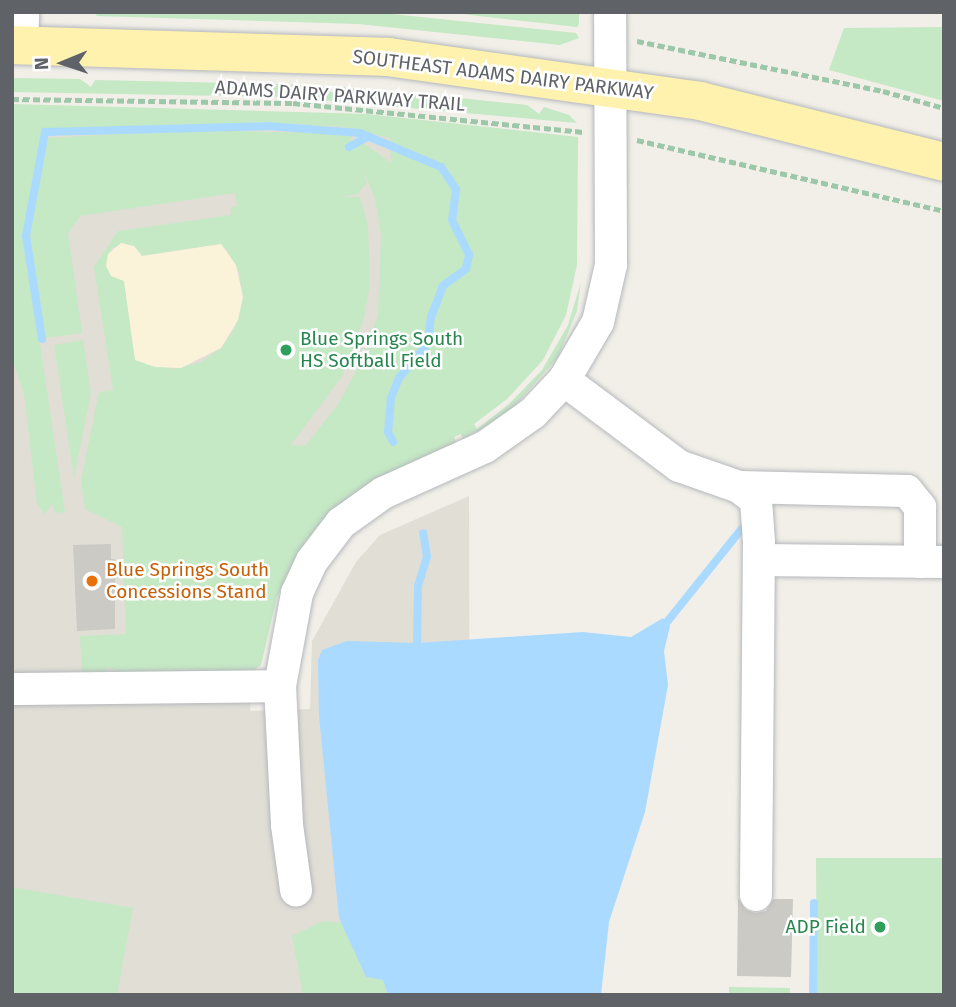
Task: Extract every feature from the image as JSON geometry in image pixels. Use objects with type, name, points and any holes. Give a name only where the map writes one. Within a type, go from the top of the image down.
[{"type":"main road","name":"SOUTHEAST ADAMS DAIRY PARKWAY","points":[[19,34],[388,57],[610,85],[764,115],[944,162]]},
{"type":"street","points":[[296,890],[287,825],[280,686],[297,593],[312,561],[341,523],[383,493],[485,447],[533,413],[564,380],[598,322],[611,265],[610,12]]},
{"type":"street","points":[[564,380],[680,466],[739,487],[907,491],[920,507],[932,562],[759,561]]},
{"type":"street","points":[[739,487],[755,500],[759,561],[756,895]]},
{"type":"street","points":[[12,689],[280,686]]},
{"type":"path","points":[[629,39],[883,91],[944,108]]},
{"type":"path","name":"ADAMS DAIRY PARKWAY TRAIL","points":[[12,99],[293,103],[580,132]]},
{"type":"path","points":[[636,140],[944,211]]},
{"type":"shaded area","points":[[12,116],[473,126],[252,640],[250,711],[310,709],[312,641],[356,562],[380,535],[469,496],[470,995],[12,995]]},
{"type":"green space","points":[[94,12],[373,12],[576,33],[579,38],[560,45],[358,24],[97,16]]},
{"type":"green space","points":[[444,12],[579,12],[579,24],[577,27]]},
{"type":"green space","points":[[944,27],[944,101],[829,70],[844,28]]},
{"type":"green space","points":[[12,78],[80,79],[91,87],[95,80],[322,86],[335,94],[341,87],[370,89],[527,105],[539,114],[544,107],[569,115],[577,123],[287,97],[12,92]]},
{"type":"green space","points":[[12,104],[367,114],[578,137],[577,265],[566,315],[543,360],[507,399],[474,424],[477,429],[508,405],[542,370],[568,325],[581,282],[577,311],[558,357],[507,415],[463,439],[461,434],[454,437],[456,442],[297,557],[277,597],[261,665],[253,671],[119,673],[108,667],[107,672],[82,674],[80,636],[126,634],[122,527],[85,509],[81,481],[99,392],[113,390],[94,267],[118,231],[231,215],[231,207],[237,206],[235,193],[80,216],[68,233],[82,333],[44,338],[28,236],[46,138],[187,130],[328,133],[352,135],[348,149],[361,141],[391,163],[390,138],[343,127],[276,123],[43,129],[25,242],[65,512],[55,513],[53,503],[45,514],[37,504],[24,394],[12,358]],"holes":[[[360,161],[375,199],[381,235],[378,315],[363,358],[339,403],[306,445],[290,446],[343,375],[364,318],[370,284],[368,225],[360,197],[341,197],[358,194],[367,182]],[[122,243],[133,246],[141,256],[221,244],[227,250],[239,273],[243,297],[235,328],[221,348],[201,362],[174,369],[135,360],[124,280],[111,249]]]},
{"type":"green space","points":[[83,340],[91,393],[74,478],[54,345]]},
{"type":"green space","name":"ADP Field","points":[[816,858],[944,858],[944,995],[817,995]]},
{"type":"green space","points":[[12,887],[133,908],[117,995],[12,995]]},
{"type":"green space","points":[[323,921],[342,923],[366,977],[383,980],[388,995],[303,995],[292,936]]},
{"type":"green space","points":[[729,987],[790,988],[790,995],[729,995]]},
{"type":"sand","points":[[121,243],[134,246],[142,256],[221,244],[236,265],[243,297],[238,320],[221,348],[181,368],[155,367],[135,360],[124,281],[111,276],[106,266],[108,254]]},
{"type":"water","points":[[663,618],[670,626],[664,651],[668,685],[645,812],[609,922],[601,995],[388,995],[383,980],[366,977],[339,918],[319,716],[318,660],[322,650],[347,641],[417,643],[583,632],[631,637]]},
{"type":"building","points":[[111,544],[111,559],[115,559],[115,629],[77,631],[73,545]]},
{"type":"building","points":[[738,898],[746,910],[755,913],[766,911],[773,899],[793,899],[791,977],[737,976]]},
{"type":"waterway","points":[[42,339],[26,236],[45,132],[267,126],[360,133],[441,167],[456,189],[452,220],[469,255],[466,269],[443,286],[431,317],[428,343],[399,378],[391,398],[388,432],[393,442]]},
{"type":"waterway","points":[[349,147],[367,137]]},
{"type":"waterway","points":[[667,622],[744,526]]},
{"type":"waterway","points":[[417,643],[418,586],[427,557],[423,533]]},
{"type":"waterway","points":[[813,995],[814,903]]},
{"type":"place","name":"Blue Springs South HS Softball Field","points":[[286,350]]},
{"type":"place","name":"Blue Springs South Concessions Stand","points":[[92,581]]},
{"type":"place","name":"ADP Field","points":[[880,927]]}]
